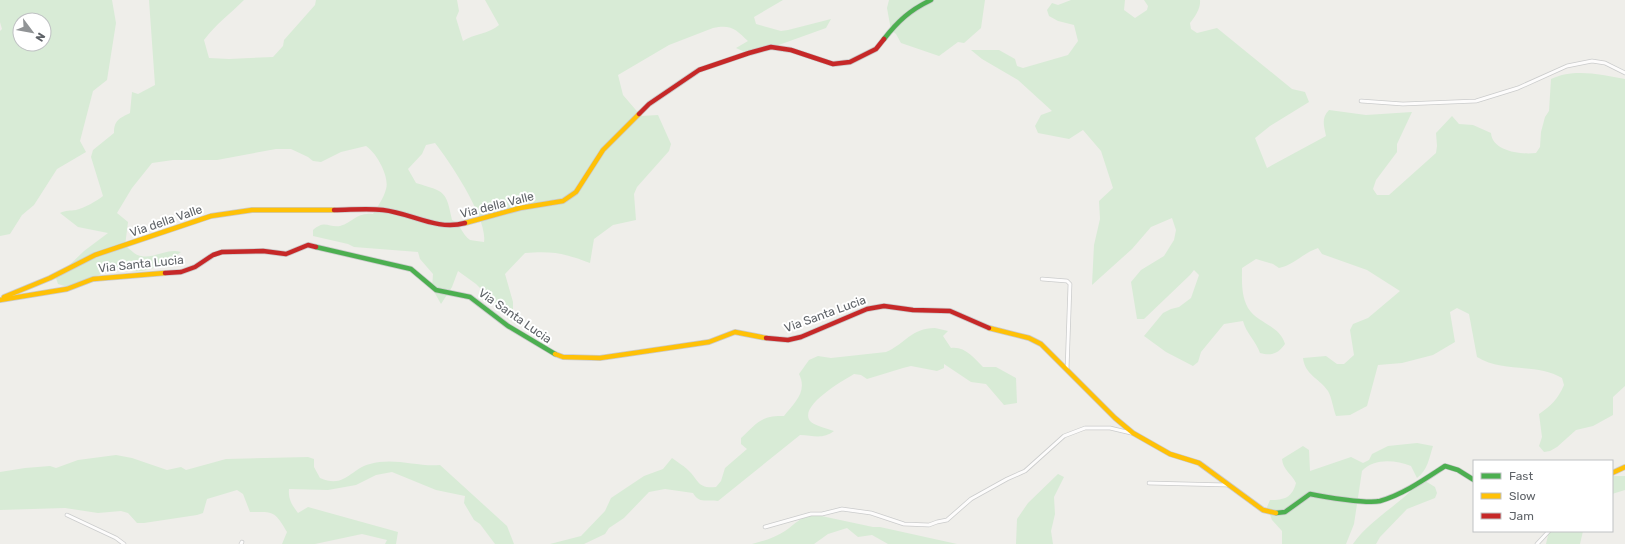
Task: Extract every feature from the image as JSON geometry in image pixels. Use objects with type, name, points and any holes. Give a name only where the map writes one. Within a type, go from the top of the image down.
[{"type":"street","name":"Via della Valle","points":[[0,300],[100,254],[199,219],[218,215],[252,210],[383,210],[451,226],[520,208],[563,201],[576,192],[602,150],[649,104],[699,70],[771,47],[797,51],[831,64],[850,62],[876,49],[899,20],[912,10],[931,0]]},
{"type":"street","points":[[1360,101],[1403,104],[1476,101],[1518,88],[1571,64],[1592,61],[1603,62],[1625,73]]},
{"type":"street","name":"Via Santa Lucia","points":[[0,300],[68,289],[91,279],[181,272],[196,267],[220,253],[264,251],[286,254],[294,252],[304,245],[310,245],[411,269],[436,290],[468,296],[500,320],[532,341],[552,353],[565,357],[600,358],[647,352],[709,342],[737,332],[779,340],[791,340],[867,309],[884,306],[913,310],[950,311],[988,328],[1031,338],[1047,348],[1115,418],[1133,433],[1167,453],[1199,463],[1263,510],[1280,513],[1292,508],[1310,494],[1329,498],[1352,498],[1370,502],[1382,500],[1418,484],[1446,466],[1458,470],[1473,479]]},
{"type":"street","points":[[1042,279],[1068,282],[1070,284],[1067,370]]},
{"type":"street","points":[[765,527],[810,514],[849,508],[880,515],[904,524],[929,525],[947,520],[971,499],[1025,471],[1064,436],[1085,428],[1110,428],[1133,433]]},
{"type":"street","points":[[1613,473],[1625,467]]},
{"type":"street","points":[[1149,483],[1227,485]]},
{"type":"street","points":[[67,514],[107,533],[124,544]]},
{"type":"street","points":[[1537,544],[1548,532]]},
{"type":"green space","points":[[0,0],[112,0],[116,23],[107,80],[93,91],[80,141],[86,152],[57,169],[34,205],[22,215],[10,234],[0,236],[0,31],[2,29],[0,22]]},
{"type":"green space","points":[[149,0],[244,0],[218,24],[204,40],[209,58],[229,59],[273,57],[283,46],[284,40],[315,5],[316,0],[457,0],[459,11],[456,18],[463,41],[491,30],[499,25],[485,0],[783,0],[754,17],[756,24],[781,31],[831,19],[826,28],[751,55],[736,48],[748,41],[737,31],[729,27],[713,28],[669,45],[618,75],[623,95],[641,116],[658,115],[671,144],[669,151],[637,187],[634,194],[636,220],[613,225],[594,239],[590,263],[558,254],[543,252],[525,253],[505,274],[513,302],[513,316],[502,313],[496,309],[494,302],[476,284],[458,271],[452,287],[441,304],[432,288],[433,274],[420,259],[418,252],[354,247],[348,244],[313,236],[313,230],[321,225],[340,226],[363,214],[373,214],[384,196],[387,184],[384,172],[378,159],[366,146],[341,152],[321,162],[313,161],[291,149],[276,149],[217,160],[173,160],[152,163],[132,188],[117,213],[128,222],[125,246],[136,254],[146,257],[171,251],[181,252],[160,265],[144,271],[129,270],[121,267],[82,281],[71,288],[58,284],[56,278],[84,251],[108,233],[78,227],[60,213],[83,208],[103,196],[91,157],[93,150],[114,133],[115,125],[118,120],[130,113],[132,92],[138,94],[155,85]],"holes":[[[435,143],[467,191],[480,220],[484,232],[484,242],[470,240],[467,238],[457,224],[452,220],[446,197],[433,188],[416,183],[408,169],[422,154],[426,145]]]},
{"type":"green space","points":[[889,0],[985,0],[981,28],[964,43],[958,42],[939,56],[901,43],[896,34],[891,30],[887,8]]},
{"type":"green space","points":[[1071,0],[1125,0],[1124,10],[1135,18],[1147,10],[1148,6],[1144,0],[1200,0],[1199,9],[1190,23],[1191,29],[1197,33],[1217,28],[1292,89],[1305,92],[1309,102],[1270,126],[1255,138],[1267,168],[1326,136],[1324,119],[1329,110],[1366,115],[1412,112],[1397,144],[1397,152],[1376,180],[1373,189],[1377,195],[1389,195],[1436,153],[1436,133],[1452,116],[1459,124],[1473,125],[1491,133],[1496,144],[1502,148],[1515,152],[1536,153],[1540,147],[1541,132],[1545,117],[1549,111],[1551,79],[1569,74],[1588,73],[1625,79],[1625,386],[1613,397],[1613,415],[1593,426],[1576,430],[1557,447],[1550,451],[1544,452],[1539,446],[1542,437],[1539,414],[1551,405],[1557,398],[1564,385],[1562,378],[1552,373],[1498,365],[1477,357],[1469,314],[1457,308],[1450,312],[1455,342],[1433,355],[1402,363],[1378,365],[1367,406],[1350,415],[1336,416],[1328,391],[1309,372],[1304,364],[1303,358],[1326,356],[1337,364],[1344,364],[1354,355],[1350,330],[1353,324],[1368,318],[1400,291],[1367,270],[1322,254],[1318,248],[1279,268],[1273,264],[1256,259],[1242,268],[1243,293],[1248,308],[1257,318],[1274,328],[1279,333],[1285,344],[1277,352],[1271,354],[1260,353],[1243,321],[1224,324],[1201,352],[1198,362],[1193,366],[1166,352],[1144,336],[1163,313],[1179,307],[1191,298],[1199,275],[1194,270],[1144,319],[1137,319],[1131,282],[1141,270],[1164,256],[1174,240],[1176,230],[1172,218],[1151,227],[1132,249],[1092,285],[1094,245],[1100,219],[1099,201],[1113,188],[1101,151],[1083,130],[1069,139],[1038,133],[1035,126],[1041,115],[1052,111],[1018,80],[982,59],[971,50],[999,50],[1015,59],[1017,66],[1023,68],[1068,55],[1078,41],[1074,25],[1058,21],[1049,16],[1047,10],[1052,3],[1058,5]]},
{"type":"green space","points":[[935,328],[948,331],[943,336],[951,348],[965,351],[983,367],[996,367],[1016,378],[1017,403],[1004,405],[986,384],[971,382],[944,364],[944,368],[937,371],[911,366],[867,379],[861,375],[854,374],[823,395],[810,409],[808,416],[811,422],[834,431],[830,434],[821,436],[800,435],[718,501],[700,500],[693,493],[665,489],[649,492],[624,518],[609,528],[605,534],[584,544],[550,544],[581,536],[605,511],[611,498],[644,476],[663,469],[672,458],[686,468],[699,483],[705,487],[716,487],[721,481],[725,468],[747,449],[741,444],[741,438],[760,421],[770,417],[784,416],[796,402],[802,386],[799,374],[809,360],[818,356],[831,358],[886,352],[893,349],[914,333]]},
{"type":"green space","points":[[1417,443],[1433,446],[1426,468],[1417,478],[1411,466],[1398,462],[1379,462],[1372,464],[1362,471],[1354,524],[1346,544],[1282,544],[1282,531],[1272,520],[1267,507],[1270,500],[1283,499],[1290,495],[1296,483],[1284,466],[1282,459],[1303,446],[1309,450],[1310,471],[1351,457],[1363,463],[1369,460],[1372,454],[1388,446]]},
{"type":"green space","points":[[116,455],[132,458],[167,470],[181,467],[186,470],[226,459],[308,457],[314,459],[314,467],[320,478],[329,481],[342,480],[363,466],[379,462],[388,461],[423,465],[440,465],[507,526],[514,544],[495,544],[480,524],[474,520],[464,503],[465,496],[436,490],[392,472],[376,475],[356,485],[328,490],[289,489],[289,496],[298,513],[308,507],[398,532],[396,544],[385,544],[387,540],[362,534],[315,544],[282,544],[287,532],[276,516],[264,512],[250,512],[243,494],[237,490],[207,499],[203,513],[144,523],[137,523],[128,513],[121,511],[98,513],[65,508],[0,510],[0,472],[50,466],[56,468],[78,460]]},
{"type":"green space","points":[[1058,474],[1064,477],[1054,497],[1055,514],[1051,531],[1053,544],[1016,544],[1017,519],[1028,503]]},
{"type":"green space","points":[[1613,476],[1625,476],[1625,490],[1613,494]]},
{"type":"green space","points":[[1422,479],[1435,487],[1437,493],[1435,498],[1407,509],[1380,537],[1376,544],[1353,544],[1369,526],[1405,496]]},
{"type":"green space","points":[[812,514],[957,544],[888,544],[872,535],[858,537],[847,528],[828,534],[814,544],[752,544],[778,535],[801,519]]},
{"type":"green space","points":[[1549,532],[1583,532],[1580,544],[1546,544]]},
{"type":"traffic: fast","points":[[884,39],[905,16],[931,0]]},
{"type":"traffic: fast","points":[[316,247],[411,269],[436,290],[470,297],[508,326],[555,354]]},
{"type":"traffic: fast","points":[[1276,513],[1285,512],[1310,494],[1356,501],[1380,501],[1406,490],[1445,466],[1458,470],[1473,479]]},
{"type":"traffic: slow","points":[[465,223],[520,208],[563,201],[576,192],[603,150],[639,114]]},
{"type":"traffic: slow","points":[[4,297],[50,278],[95,255],[211,216],[252,210],[334,210]]},
{"type":"traffic: slow","points":[[0,300],[67,289],[93,279],[165,273]]},
{"type":"traffic: slow","points":[[989,328],[1029,338],[1041,344],[1115,418],[1133,433],[1170,454],[1199,463],[1263,510],[1276,513]]},
{"type":"traffic: slow","points":[[555,354],[563,357],[600,358],[709,342],[735,332],[766,338]]},
{"type":"traffic: slow","points":[[1613,473],[1625,467]]},
{"type":"traffic: jam","points":[[639,114],[649,104],[699,70],[749,53],[771,47],[791,50],[833,64],[850,62],[876,49],[884,39]]},
{"type":"traffic: jam","points":[[334,210],[383,210],[444,225],[465,223]]},
{"type":"traffic: jam","points":[[165,273],[181,272],[195,267],[213,255],[222,252],[263,251],[286,254],[308,245],[316,247]]},
{"type":"traffic: jam","points":[[766,338],[788,340],[801,337],[867,309],[884,306],[913,310],[950,311],[989,328]]}]
